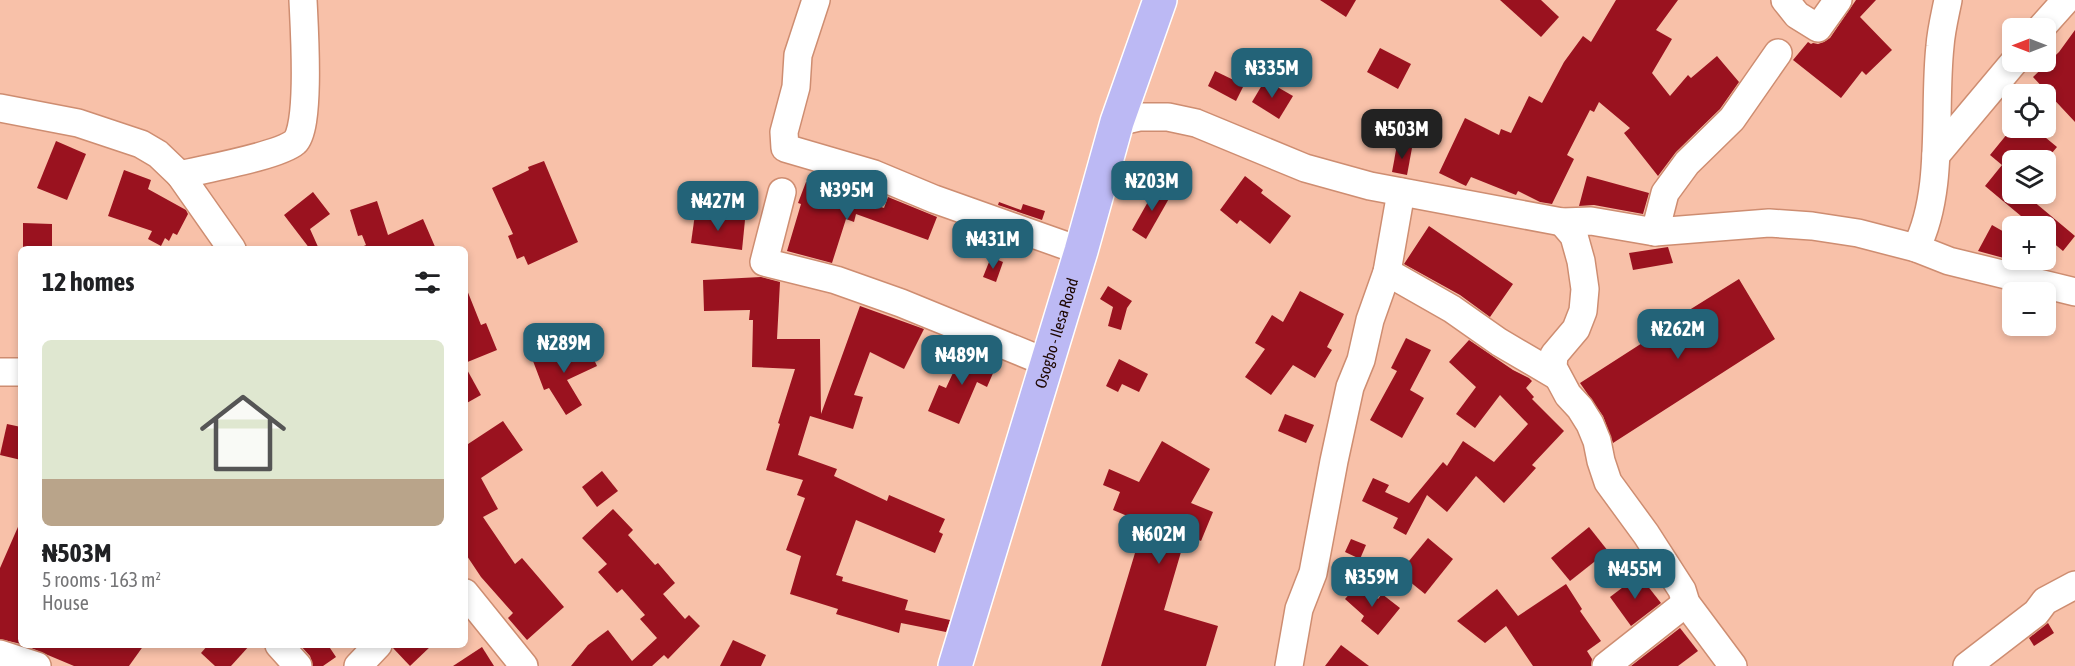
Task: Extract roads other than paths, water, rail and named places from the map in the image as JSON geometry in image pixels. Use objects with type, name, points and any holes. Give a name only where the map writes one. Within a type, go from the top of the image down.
[{"type":"main road","name":"Osogbo - Ilesa Road","points":[[955,666],[1048,363],[1117,122],[1160,0]]},
{"type":"street","points":[[180,175],[278,151],[296,141],[303,124],[305,100],[303,0]]},
{"type":"street","points":[[816,0],[798,55],[796,87],[784,132],[785,148],[874,174],[934,199],[1081,251]]},
{"type":"street","points":[[1785,0],[1797,15],[1818,28],[1838,0]]},
{"type":"street","points":[[1916,248],[1925,230],[1936,155],[1940,46],[1948,0]]},
{"type":"street","points":[[2051,18],[2066,0]]},
{"type":"street","points":[[1655,232],[1665,193],[1687,163],[1732,119],[1778,53]]},
{"type":"street","points":[[1936,155],[2006,72]]},
{"type":"street","points":[[0,108],[78,123],[141,144],[158,154],[180,175],[230,246]]},
{"type":"street","points":[[1117,122],[1139,117],[1168,117],[1196,123],[1305,168],[1370,186],[1562,222],[1591,221],[1655,232],[1769,223],[1812,226],[1857,233],[1916,248],[1949,261],[2065,289],[2075,269]]},
{"type":"street","points":[[782,192],[764,262],[836,280],[901,303],[1048,363]]},
{"type":"street","points":[[1289,666],[1299,609],[1313,573],[1350,387],[1361,360],[1370,320],[1387,272],[1401,192]]},
{"type":"street","points":[[1562,222],[1574,236],[1585,289],[1582,310],[1575,329],[1552,360],[1557,376],[1568,395],[1581,408],[1590,423],[1608,482],[1646,534],[1682,590],[1686,603],[1733,666]]},
{"type":"street","points":[[1387,272],[1452,309],[1499,342],[1557,376]]},
{"type":"street","points":[[0,372],[18,372]]},
{"type":"street","points":[[1967,666],[2036,613],[2045,602],[2075,585]]},
{"type":"street","points":[[468,598],[524,666]]},
{"type":"street","points":[[1606,666],[1686,603]]},
{"type":"street","points":[[282,648],[298,666]]},
{"type":"street","points":[[358,666],[375,648]]},
{"type":"street","points":[[0,654],[37,666]]}]
